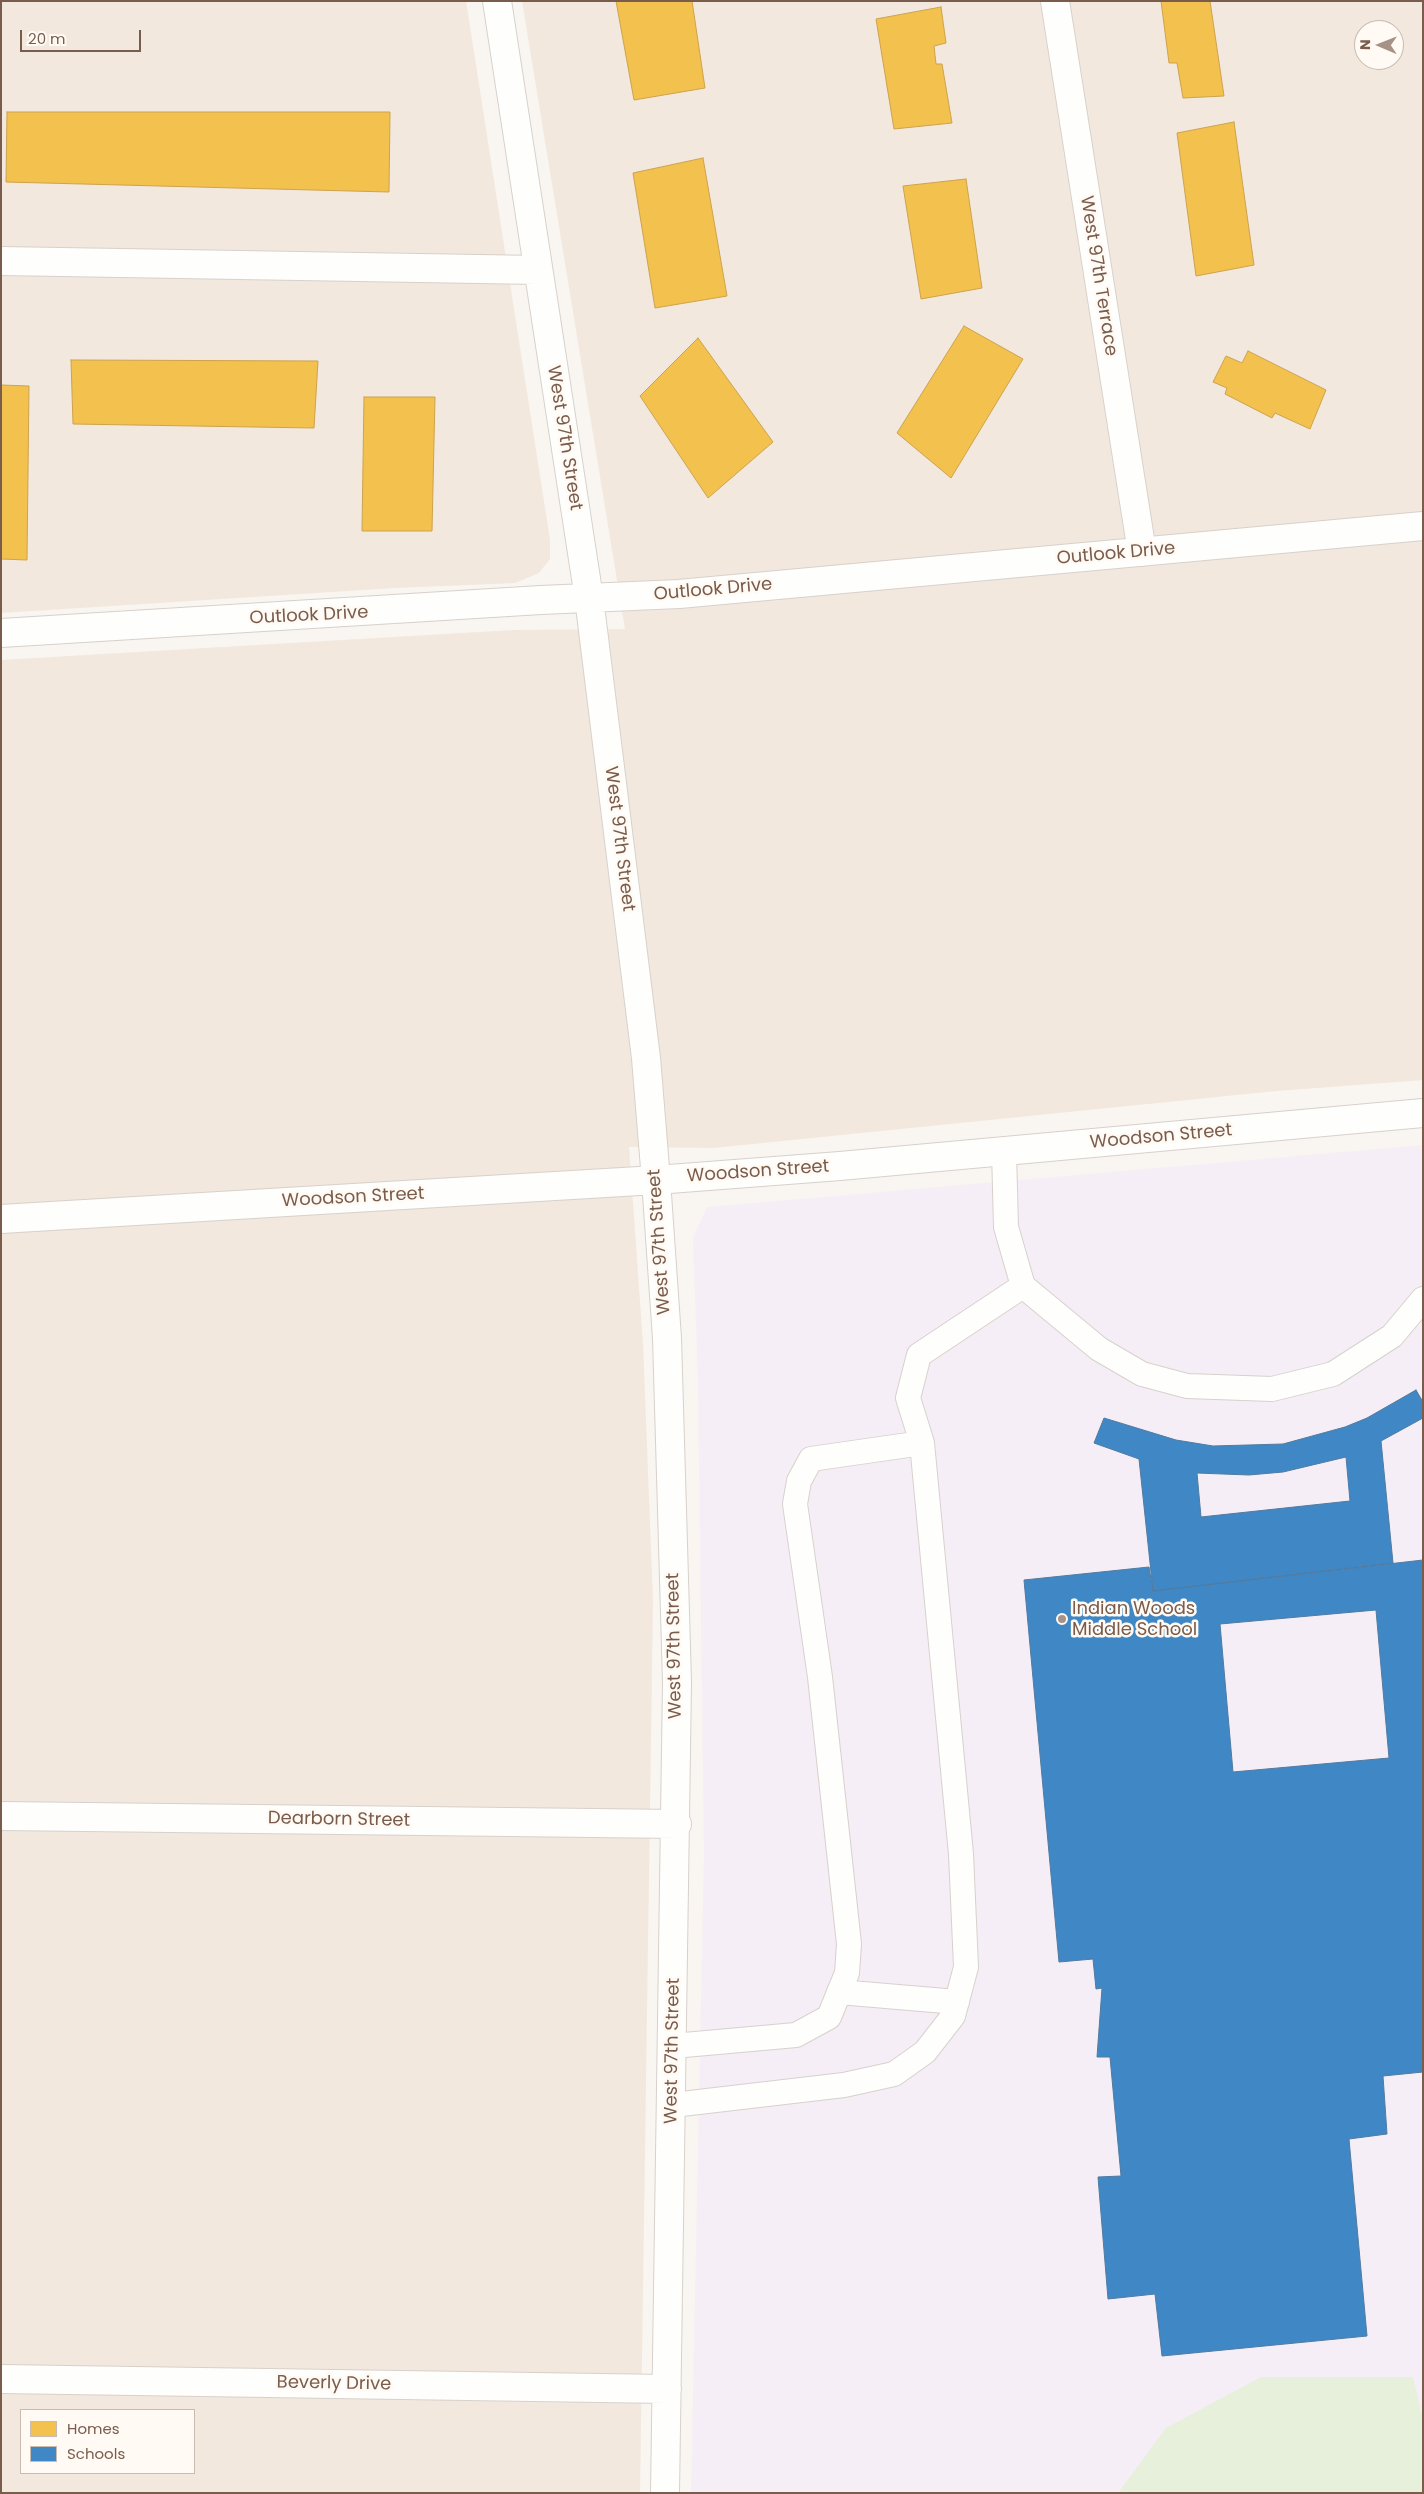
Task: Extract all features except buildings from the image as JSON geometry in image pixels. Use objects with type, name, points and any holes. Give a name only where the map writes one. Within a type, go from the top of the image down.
[{"type":"street","name":"West 97th Street","points":[[497,1],[589,598],[646,1058],[656,1180],[667,1348],[677,1682],[673,2105],[665,2493]]},
{"type":"street","name":"West 97th Terrace","points":[[1055,1],[1142,552]]},
{"type":"street","points":[[1,261],[538,270]]},
{"type":"street","name":"Outlook Drive","points":[[1,634],[679,594],[1423,526]]},
{"type":"street","name":"Woodson Street","points":[[1,1220],[656,1180],[1423,1113]]},
{"type":"street","name":"Dearborn Street","points":[[1,1816],[677,1824]]},
{"type":"street","name":"Beverly Drive","points":[[1,2379],[667,2389]]},
{"type":"lane","points":[[1004,1151],[1006,1226],[1023,1286],[1099,1349],[1142,1374],[1187,1386],[1272,1389],[1333,1374],[1392,1336],[1423,1299]]},
{"type":"lane","points":[[673,2105],[844,2085],[894,2074],[925,2052],[953,2016],[966,1968],[961,1854],[922,1443],[908,1398],[919,1355],[1023,1286]]},
{"type":"lane","points":[[673,2046],[796,2035],[829,2017],[847,1973],[849,1944],[820,1677],[795,1504],[799,1481],[811,1459],[922,1443]]},
{"type":"lane","points":[[839,1992],[957,2002]]},
{"type":"shaded area","points":[[1,1],[466,1],[550,540],[550,559],[539,573],[515,583],[395,588],[1,613]]},
{"type":"shaded area","points":[[522,1],[1423,1],[1423,1080],[1276,1091],[713,1148],[629,1147],[643,1344],[653,1600],[640,2493],[1,2493],[1,660],[513,630],[625,629]]},
{"type":"shaded area","name":"Indian Woods Middle School","points":[[1423,1145],[1423,2493],[691,2493],[704,1853],[698,1385],[693,1238],[707,1207]]},
{"type":"green space","points":[[1261,2377],[1413,2377],[1423,2420],[1423,2493],[1118,2493],[1166,2428]]},
{"type":"place","name":"Indian Woods Middle School","points":[[1062,1619]]}]
